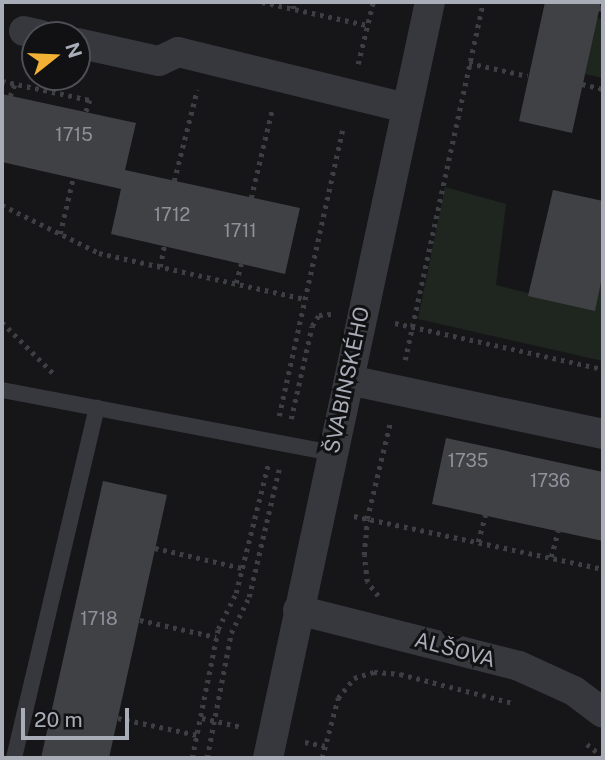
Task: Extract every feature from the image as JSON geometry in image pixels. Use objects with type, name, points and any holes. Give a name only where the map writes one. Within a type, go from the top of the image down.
[{"type":"street","name":"ŠVABINSKÉHO","points":[[268,758],[405,108],[430,2]]},
{"type":"street","points":[[91,46],[159,61],[178,52],[405,108]]},
{"type":"street","points":[[349,380],[603,434]]},
{"type":"street","name":"ALŠOVA","points":[[298,610],[519,666],[574,691],[603,713]]},
{"type":"lane","points":[[2,390],[332,453]]},
{"type":"lane","points":[[13,758],[97,408]]},
{"type":"path","points":[[262,2],[367,25]]},
{"type":"path","points":[[293,9],[294,2]]},
{"type":"path","points":[[192,758],[216,637],[242,568],[273,442],[373,2]]},
{"type":"path","points":[[391,602],[380,598],[367,582],[367,519],[483,2]]},
{"type":"path","points":[[174,181],[205,59]]},
{"type":"path","points":[[469,63],[528,76]]},
{"type":"path","points":[[251,198],[279,77]]},
{"type":"path","points":[[2,81],[90,100],[86,112]]},
{"type":"path","points":[[10,96],[15,84]]},
{"type":"path","points":[[582,84],[603,89]]},
{"type":"path","points":[[61,234],[72,178]]},
{"type":"path","points":[[2,205],[99,253],[305,299]]},
{"type":"path","points":[[160,267],[164,246]]},
{"type":"path","points":[[236,283],[241,264]]},
{"type":"path","points":[[2,322],[64,383]]},
{"type":"path","points":[[478,542],[485,515]]},
{"type":"path","points":[[367,519],[603,569]]},
{"type":"path","points":[[551,557],[558,531]]},
{"type":"path","points":[[155,548],[242,568]]},
{"type":"path","points":[[140,620],[216,637]]},
{"type":"path","points":[[322,758],[338,698],[355,678],[374,673],[400,674],[517,704]]},
{"type":"path","points":[[118,718],[197,735]]},
{"type":"path","points":[[578,736],[603,757]]},
{"type":"shaded area","points":[[597,18],[603,19],[603,78],[585,74]]},
{"type":"shaded area","points":[[445,187],[506,204],[496,285],[595,310],[603,273],[603,361],[418,319]]},
{"type":"building","points":[[545,2],[601,2],[572,133],[519,121]]},
{"type":"building","points":[[2,94],[136,123],[125,170],[300,208],[285,274],[111,234],[121,189],[2,162]]},
{"type":"building","points":[[553,190],[603,201],[603,273],[595,311],[528,296]]},
{"type":"building","points":[[446,438],[603,472],[603,541],[432,504]]},
{"type":"building","points":[[103,481],[167,495],[109,758],[41,758]]}]
